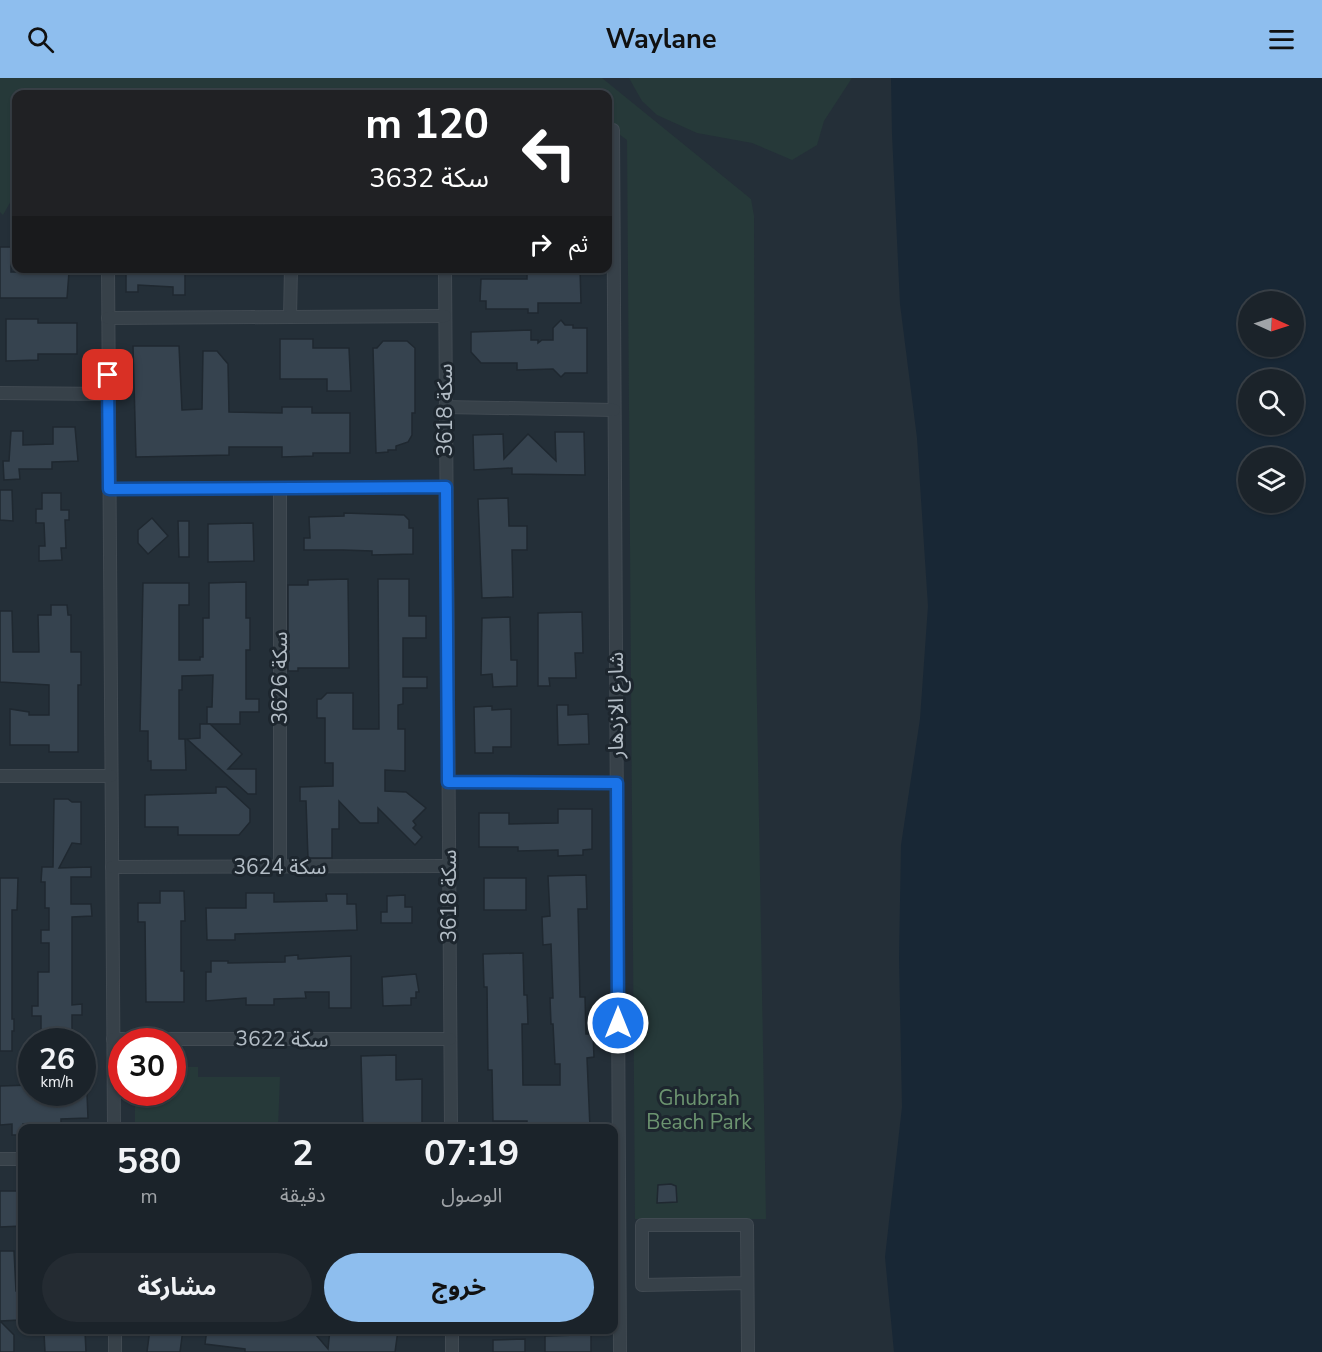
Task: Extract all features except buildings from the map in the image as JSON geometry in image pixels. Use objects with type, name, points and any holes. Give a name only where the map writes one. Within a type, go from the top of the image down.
[{"type":"street","name":"شارع الازدهار","points":[[613,130],[617,783],[616,1124]]},
{"type":"street","points":[[108,273],[113,1028]]},
{"type":"street","points":[[290,317],[291,273]]},
{"type":"street","name":"سكة 3618","points":[[445,273],[451,1124]]},
{"type":"street","points":[[108,318],[444,316]]},
{"type":"street","points":[[0,393],[109,394]]},
{"type":"street","points":[[445,407],[614,410]]},
{"type":"street","points":[[109,489],[446,487]]},
{"type":"street","name":"سكة 3626","points":[[280,488],[280,867]]},
{"type":"street","points":[[0,776],[111,776]]},
{"type":"street","points":[[448,782],[617,783]]},
{"type":"street","name":"سكة 3624","points":[[112,867],[449,866]]},
{"type":"street","name":"سكة 3622","points":[[186,1039],[450,1039]]},
{"type":"street","points":[[114,1106],[114,1124]]},
{"type":"street","points":[[0,1159],[18,1159]]},
{"type":"street","points":[[747,1283],[642,1285],[642,1225],[747,1225],[748,1352]]},
{"type":"street","name":"شارع الازدهار","points":[[618,1258],[620,1352]]},
{"type":"street","points":[[115,1334],[115,1352]]},
{"type":"street","points":[[452,1334],[452,1352]]},
{"type":"green space","name":"Ghubrah Beach Park","points":[[0,78],[602,78],[751,199],[754,216],[755,590],[766,1219],[635,1219],[627,140],[612,129],[612,90],[12,90],[12,199],[3,215],[0,212]]},
{"type":"green space","points":[[629,78],[852,78],[824,121],[817,145],[792,160],[752,143],[697,133],[657,115],[642,101]]},
{"type":"green space","points":[[186,1067],[198,1067],[198,1077],[280,1077],[278,1124],[135,1124],[135,1106],[186,1106]]},
{"type":"water","points":[[891,78],[1322,78],[1322,1352],[894,1352],[885,1257],[902,1107],[899,958],[901,845],[920,719],[928,606],[917,438],[900,304]]},
{"type":"route","points":[[108,375],[109,489],[446,487],[448,782],[617,783],[618,1023]]}]
